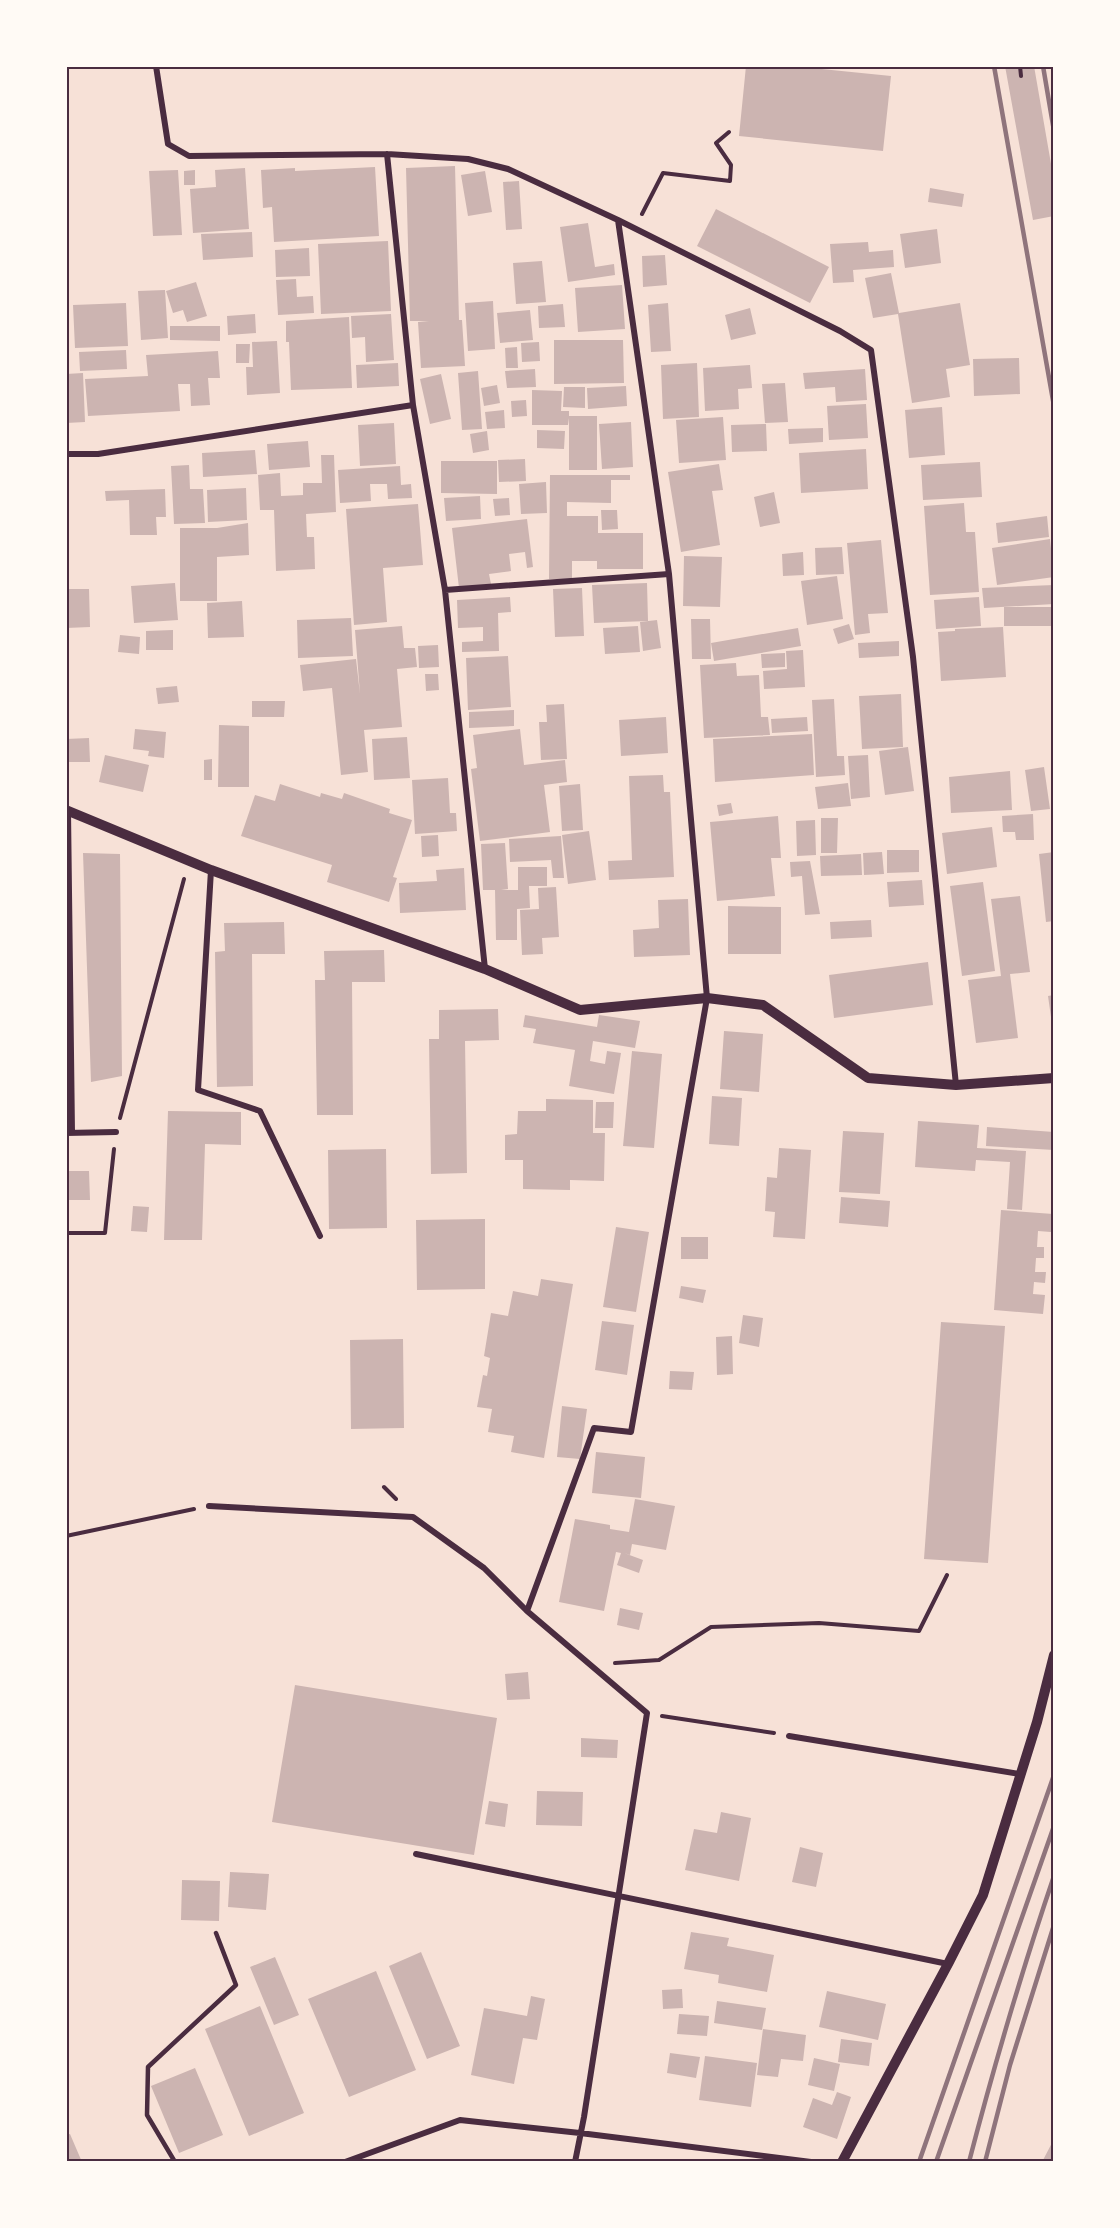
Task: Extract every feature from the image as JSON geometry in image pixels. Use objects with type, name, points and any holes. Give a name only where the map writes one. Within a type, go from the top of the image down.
[{"type":"street","points":[[156,66],[168,144],[189,156],[387,154],[468,159],[508,169],[618,220],[840,331],[872,350],[913,657],[956,1085]]},
{"type":"street","points":[[387,154],[413,405],[445,590],[485,969]]},
{"type":"street","points":[[526,1611],[594,1428],[631,1432],[707,998],[669,574],[618,220]]},
{"type":"street","points":[[66,454],[98,454],[413,405]]},
{"type":"street","points":[[445,590],[669,574]]},
{"type":"street","points":[[116,1132],[69,1133],[67,810],[211,870],[485,969],[580,1010],[707,998],[763,1005],[868,1078],[956,1085],[1054,1078]]},
{"type":"street","points":[[211,870],[198,1090],[260,1111],[320,1236]]},
{"type":"street","points":[[209,1506],[413,1517],[484,1568],[526,1611],[647,1713],[575,2162]]},
{"type":"street","points":[[842,2162],[983,1895],[1054,1655]]},
{"type":"street","points":[[789,1736],[1020,1774]]},
{"type":"street","points":[[416,1854],[618,1898],[948,1964]]},
{"type":"street","points":[[345,2162],[460,2120],[811,2162]]},
{"type":"lane","points":[[175,2162],[147,2115],[148,2067],[236,1986],[216,1933]]},
{"type":"path","points":[[1020,66],[1022,76]]},
{"type":"path","points":[[634,228],[663,173],[730,182],[731,165],[716,143],[729,132]]},
{"type":"path","points":[[66,1233],[105,1233],[116,1132],[189,861]]},
{"type":"path","points":[[66,1536],[209,1506]]},
{"type":"path","points":[[590,1665],[659,1660],[711,1627],[819,1623],[920,1631],[947,1575]]},
{"type":"path","points":[[647,1713],[789,1736]]},
{"type":"building","points":[[746,66],[792,66],[891,76],[883,151],[739,136]]},
{"type":"building","points":[[1005,66],[1034,66],[1054,181],[1054,216],[1033,220]]},
{"type":"building","points":[[455,166],[459,320],[462,320],[465,366],[421,368],[418,322],[429,321],[410,321],[406,168]]},
{"type":"building","points":[[375,167],[379,236],[274,242],[272,207],[263,208],[261,170],[295,168],[295,171]]},
{"type":"building","points":[[245,168],[249,229],[193,233],[190,189],[216,187],[215,170]]},
{"type":"building","points":[[178,170],[182,235],[153,236],[149,171]]},
{"type":"building","points":[[195,170],[195,185],[184,185],[184,171]]},
{"type":"building","points":[[485,171],[492,212],[468,216],[461,175]]},
{"type":"building","points":[[519,181],[522,229],[506,230],[503,182]]},
{"type":"building","points":[[930,188],[964,194],[962,207],[928,202]]},
{"type":"building","points":[[716,209],[829,267],[810,303],[697,246]]},
{"type":"building","points":[[588,223],[595,267],[614,264],[615,275],[568,282],[560,227]]},
{"type":"building","points":[[937,229],[941,263],[905,268],[900,234]]},
{"type":"building","points":[[252,232],[253,257],[203,260],[201,234]]},
{"type":"building","points":[[388,241],[391,311],[321,314],[318,244]]},
{"type":"building","points":[[868,242],[869,252],[893,250],[894,267],[853,270],[854,282],[833,283],[830,244]]},
{"type":"building","points":[[309,248],[310,276],[276,277],[275,250]]},
{"type":"building","points":[[665,255],[667,285],[643,287],[642,256]]},
{"type":"building","points":[[542,261],[546,302],[516,304],[513,263]]},
{"type":"building","points":[[891,273],[899,313],[960,303],[970,365],[946,369],[950,397],[912,403],[898,314],[873,318],[865,278]]},
{"type":"building","points":[[296,279],[297,297],[313,296],[314,313],[278,315],[276,280]]},
{"type":"building","points":[[196,282],[207,316],[187,322],[183,310],[173,313],[166,291]]},
{"type":"building","points":[[622,285],[625,329],[578,332],[575,288]]},
{"type":"building","points":[[165,290],[168,338],[141,340],[138,291]]},
{"type":"building","points":[[493,301],[495,349],[468,351],[465,303]]},
{"type":"building","points":[[126,303],[128,346],[75,348],[73,305]]},
{"type":"building","points":[[668,303],[671,351],[651,352],[648,305]]},
{"type":"building","points":[[563,304],[565,327],[539,328],[538,306]]},
{"type":"building","points":[[750,308],[756,334],[731,340],[725,315]]},
{"type":"building","points":[[530,310],[533,340],[500,343],[497,313]]},
{"type":"building","points":[[255,314],[256,333],[228,335],[227,316]]},
{"type":"building","points":[[391,314],[394,360],[366,362],[365,337],[352,338],[351,316]]},
{"type":"building","points":[[349,317],[352,388],[291,390],[286,321]]},
{"type":"building","points":[[170,326],[220,326],[220,341],[170,340]]},
{"type":"building","points":[[554,340],[623,340],[624,383],[554,384]]},
{"type":"building","points":[[277,341],[280,393],[247,395],[246,367],[253,367],[252,342]]},
{"type":"building","points":[[539,342],[540,361],[522,362],[521,343]]},
{"type":"building","points":[[236,344],[250,344],[249,363],[236,363]]},
{"type":"building","points":[[517,347],[518,368],[506,368],[505,348]]},
{"type":"building","points":[[126,350],[127,369],[80,371],[79,352]]},
{"type":"building","points":[[218,351],[220,378],[208,378],[210,405],[191,406],[190,384],[178,384],[180,411],[88,416],[85,379],[148,376],[146,355]]},
{"type":"building","points":[[1019,358],[1020,394],[974,396],[973,359]]},
{"type":"building","points":[[398,363],[399,386],[357,388],[356,365]]},
{"type":"building","points":[[697,363],[699,417],[663,419],[661,365]]},
{"type":"building","points":[[750,365],[752,388],[738,389],[739,409],[705,411],[703,368]]},
{"type":"building","points":[[535,369],[536,387],[507,388],[505,371]]},
{"type":"building","points":[[865,369],[867,400],[836,402],[835,387],[805,389],[803,373]]},
{"type":"building","points":[[478,371],[482,429],[462,430],[458,373]]},
{"type":"building","points":[[83,373],[85,422],[66,423],[66,374]]},
{"type":"building","points":[[441,374],[451,419],[430,424],[420,379]]},
{"type":"building","points":[[785,383],[788,422],[765,423],[762,384]]},
{"type":"building","points":[[497,385],[500,403],[484,406],[481,388]]},
{"type":"building","points":[[626,386],[627,406],[588,409],[587,388]]},
{"type":"building","points":[[564,387],[585,387],[585,408],[563,407]]},
{"type":"building","points":[[532,390],[562,391],[561,411],[569,411],[569,416],[597,416],[597,470],[569,470],[569,418],[568,425],[532,425]]},
{"type":"building","points":[[526,400],[527,416],[512,417],[511,401]]},
{"type":"building","points":[[866,404],[868,438],[829,440],[827,406]]},
{"type":"building","points":[[942,407],[945,455],[909,458],[905,410]]},
{"type":"building","points":[[504,410],[505,428],[487,429],[485,412]]},
{"type":"building","points":[[723,417],[726,460],[679,463],[676,420]]},
{"type":"building","points":[[631,422],[633,467],[602,469],[599,424]]},
{"type":"building","points":[[394,423],[396,464],[360,466],[358,425]]},
{"type":"building","points":[[766,424],[767,451],[732,452],[731,425]]},
{"type":"building","points":[[823,428],[823,442],[789,444],[788,429]]},
{"type":"building","points":[[537,430],[565,431],[564,449],[537,448]]},
{"type":"building","points":[[487,431],[489,450],[473,453],[470,434]]},
{"type":"building","points":[[308,441],[310,467],[269,470],[267,444]]},
{"type":"building","points":[[866,449],[868,489],[801,493],[799,453]]},
{"type":"building","points":[[255,450],[257,474],[203,477],[202,453]]},
{"type":"building","points":[[321,455],[334,455],[336,512],[306,514],[307,537],[314,537],[315,569],[276,571],[274,510],[260,510],[258,475],[280,473],[281,496],[303,495],[303,483],[322,483]]},
{"type":"building","points":[[525,459],[526,481],[499,482],[498,460]]},
{"type":"building","points":[[441,461],[497,461],[497,494],[441,493]]},
{"type":"building","points":[[980,462],[982,497],[923,500],[921,465]]},
{"type":"building","points":[[719,464],[723,490],[712,491],[720,545],[681,552],[668,472]]},
{"type":"building","points":[[189,465],[190,489],[203,489],[205,523],[174,524],[171,466]]},
{"type":"building","points":[[400,466],[401,485],[411,484],[412,498],[388,499],[387,484],[370,484],[371,501],[340,503],[338,470]]},
{"type":"building","points":[[550,475],[630,475],[630,480],[611,480],[611,503],[567,502],[567,516],[598,516],[598,533],[643,533],[643,569],[597,569],[597,561],[572,561],[572,579],[549,579]]},
{"type":"building","points":[[546,482],[547,513],[521,514],[519,484]]},
{"type":"building","points":[[246,488],[247,520],[208,522],[207,490]]},
{"type":"building","points":[[165,489],[166,517],[156,517],[157,535],[130,535],[129,500],[106,501],[105,491]]},
{"type":"building","points":[[774,492],[780,523],[760,527],[754,497]]},
{"type":"building","points":[[480,496],[481,519],[446,521],[444,498]]},
{"type":"building","points":[[509,498],[510,515],[495,516],[493,499]]},
{"type":"building","points":[[964,503],[966,532],[975,532],[979,592],[930,595],[924,506]]},
{"type":"building","points":[[418,504],[423,565],[383,568],[387,622],[354,625],[346,509]]},
{"type":"building","points":[[601,510],[617,510],[618,529],[602,530]]},
{"type":"building","points":[[1047,516],[1049,537],[998,543],[996,523]]},
{"type":"building","points":[[527,519],[533,567],[527,568],[525,552],[509,554],[511,571],[489,574],[491,584],[459,588],[452,528]]},
{"type":"building","points":[[248,523],[249,555],[217,557],[217,601],[180,601],[180,528],[217,528]]},
{"type":"building","points":[[1050,539],[1054,577],[997,585],[992,548]]},
{"type":"building","points":[[881,540],[888,613],[868,614],[870,633],[855,635],[847,543]]},
{"type":"building","points":[[842,547],[844,574],[816,575],[815,548]]},
{"type":"building","points":[[803,552],[804,575],[783,576],[782,554]]},
{"type":"building","points":[[684,556],[722,557],[720,607],[683,606]]},
{"type":"building","points":[[837,576],[843,619],[807,625],[801,581]]},
{"type":"building","points":[[175,583],[178,620],[134,623],[131,586]]},
{"type":"building","points":[[647,583],[648,621],[594,623],[592,585]]},
{"type":"building","points":[[1054,585],[1054,604],[984,608],[982,588]]},
{"type":"building","points":[[582,588],[584,636],[555,637],[553,589]]},
{"type":"building","points":[[66,589],[89,589],[90,627],[66,628]]},
{"type":"building","points":[[510,597],[511,612],[498,613],[499,651],[462,652],[462,642],[483,641],[483,627],[458,628],[457,600]]},
{"type":"building","points":[[979,597],[981,626],[936,629],[934,600]]},
{"type":"building","points":[[242,601],[244,637],[208,638],[207,603]]},
{"type":"building","points":[[1004,607],[1054,607],[1054,626],[1004,626]]},
{"type":"building","points":[[351,618],[353,656],[298,658],[297,620]]},
{"type":"building","points":[[691,619],[710,619],[711,659],[692,659]]},
{"type":"building","points":[[657,620],[661,648],[643,651],[640,622]]},
{"type":"building","points":[[849,624],[854,639],[838,644],[833,629]]},
{"type":"building","points":[[402,626],[404,648],[415,648],[417,667],[397,669],[402,727],[364,730],[368,772],[341,775],[332,688],[303,691],[300,665],[356,659],[360,694],[355,630]]},
{"type":"building","points":[[638,626],[640,652],[605,654],[603,628]]},
{"type":"building","points":[[1003,627],[1006,677],[941,681],[938,632]]},
{"type":"building","points":[[798,628],[801,646],[714,661],[711,643]]},
{"type":"building","points":[[173,630],[173,650],[146,650],[146,631]]},
{"type":"building","points":[[120,635],[140,637],[139,654],[118,652]]},
{"type":"building","points":[[899,641],[899,656],[859,658],[858,643]]},
{"type":"building","points":[[438,645],[439,667],[419,668],[418,646]]},
{"type":"building","points":[[803,650],[805,687],[764,689],[763,671],[787,669],[786,651]]},
{"type":"building","points":[[785,653],[785,667],[762,668],[761,654]]},
{"type":"building","points":[[508,656],[511,707],[468,710],[466,658]]},
{"type":"building","points":[[736,663],[737,676],[759,675],[761,717],[768,717],[770,735],[704,738],[700,665]]},
{"type":"building","points":[[425,674],[438,674],[439,690],[426,691]]},
{"type":"building","points":[[177,686],[179,702],[158,704],[156,688]]},
{"type":"building","points":[[901,694],[903,747],[862,749],[859,696]]},
{"type":"building","points":[[834,699],[837,756],[844,756],[845,775],[816,777],[812,700]]},
{"type":"building","points":[[252,701],[285,701],[284,717],[252,717]]},
{"type":"building","points":[[564,704],[567,759],[541,760],[539,722],[547,722],[546,705]]},
{"type":"building","points":[[514,710],[514,726],[469,728],[469,712]]},
{"type":"building","points":[[666,717],[668,753],[621,756],[619,720]]},
{"type":"building","points":[[807,717],[808,731],[772,733],[771,719]]},
{"type":"building","points":[[219,725],[249,726],[249,787],[218,787]]},
{"type":"building","points":[[135,729],[166,732],[164,758],[148,756],[149,751],[133,749]]},
{"type":"building","points":[[520,729],[524,765],[565,760],[567,782],[544,785],[550,832],[480,841],[471,769],[477,768],[473,735]]},
{"type":"building","points":[[812,734],[814,775],[715,782],[713,739]]},
{"type":"building","points":[[407,737],[410,778],[374,780],[372,739]]},
{"type":"building","points":[[89,738],[90,762],[66,762],[66,739]]},
{"type":"building","points":[[908,747],[914,791],[885,795],[879,751]]},
{"type":"building","points":[[105,755],[149,765],[143,792],[99,782]]},
{"type":"building","points":[[868,755],[870,797],[851,799],[848,756]]},
{"type":"building","points":[[212,759],[212,780],[204,780],[204,760]]},
{"type":"building","points":[[1044,767],[1050,809],[1031,811],[1025,770]]},
{"type":"building","points":[[1010,771],[1012,810],[951,813],[949,777]]},
{"type":"building","points":[[663,775],[664,792],[670,792],[674,877],[609,880],[608,861],[632,860],[629,776]]},
{"type":"building","points":[[448,778],[450,813],[456,813],[457,831],[415,834],[412,780]]},
{"type":"building","points":[[848,783],[851,806],[818,809],[815,787]]},
{"type":"building","points":[[280,784],[320,797],[321,793],[342,799],[344,793],[390,809],[389,813],[412,820],[393,877],[397,878],[389,902],[327,882],[332,865],[241,836],[255,795],[275,801]]},
{"type":"building","points":[[580,784],[583,830],[562,831],[559,786]]},
{"type":"building","points":[[731,803],[733,813],[719,816],[717,805]]},
{"type":"building","points":[[1033,814],[1034,840],[1016,840],[1015,832],[1003,832],[1002,816]]},
{"type":"building","points":[[778,816],[781,858],[771,858],[775,896],[717,901],[710,822]]},
{"type":"building","points":[[821,818],[838,818],[837,853],[821,853]]},
{"type":"building","points":[[815,820],[816,855],[797,856],[796,821]]},
{"type":"building","points":[[992,827],[997,867],[947,874],[942,833]]},
{"type":"building","points":[[589,831],[596,880],[568,884],[562,835]]},
{"type":"building","points":[[438,835],[439,856],[422,857],[421,836]]},
{"type":"building","points":[[561,836],[564,878],[553,878],[551,860],[510,862],[509,839]]},
{"type":"building","points":[[505,843],[508,889],[501,890],[518,890],[518,867],[547,867],[547,886],[529,886],[530,908],[517,909],[517,940],[496,940],[495,890],[483,890],[481,844]]},
{"type":"building","points":[[887,850],[919,850],[919,872],[887,873]]},
{"type":"building","points":[[882,852],[884,874],[864,875],[863,853]]},
{"type":"building","points":[[1054,852],[1054,921],[1046,922],[1039,854]]},
{"type":"building","points":[[83,853],[120,854],[122,1076],[91,1082]]},
{"type":"building","points":[[861,854],[862,875],[821,876],[820,856]]},
{"type":"building","points":[[810,861],[820,914],[805,915],[802,876],[791,877],[790,862]]},
{"type":"building","points":[[464,868],[466,910],[400,913],[399,883],[437,881],[436,870]]},
{"type":"building","points":[[922,880],[924,905],[889,907],[887,882]]},
{"type":"building","points":[[983,882],[995,971],[962,976],[950,886]]},
{"type":"building","points":[[556,887],[559,937],[542,938],[543,954],[522,955],[520,910],[539,909],[538,888]]},
{"type":"building","points":[[1020,896],[1030,972],[1010,974],[1018,1038],[976,1043],[968,980],[1001,976],[991,899]]},
{"type":"building","points":[[688,899],[690,955],[634,957],[633,930],[659,928],[658,900]]},
{"type":"building","points":[[728,906],[781,907],[781,954],[728,954]]},
{"type":"building","points":[[871,920],[872,937],[831,939],[830,922]]},
{"type":"building","points":[[284,922],[285,954],[252,954],[253,1086],[217,1087],[215,952],[225,951],[224,923]]},
{"type":"building","points":[[384,950],[385,982],[352,982],[353,1115],[317,1115],[315,980],[325,980],[324,951]]},
{"type":"building","points":[[928,962],[933,1005],[834,1018],[829,975]]},
{"type":"building","points":[[1054,995],[1054,1024],[1052,1024],[1048,996]]},
{"type":"building","points":[[498,1009],[499,1040],[465,1041],[467,1173],[431,1174],[429,1039],[439,1039],[439,1010]]},
{"type":"building","points":[[525,1015],[597,1027],[599,1015],[640,1021],[635,1048],[593,1041],[590,1061],[605,1064],[607,1051],[621,1053],[614,1094],[569,1086],[575,1050],[533,1043],[536,1029],[523,1027]]},
{"type":"building","points":[[724,1031],[763,1034],[759,1092],[720,1089]]},
{"type":"building","points":[[632,1051],[662,1054],[654,1148],[623,1146]]},
{"type":"building","points":[[712,1096],[742,1098],[739,1146],[709,1144]]},
{"type":"building","points":[[546,1099],[593,1100],[593,1133],[605,1133],[604,1181],[570,1180],[570,1190],[523,1189],[523,1160],[505,1160],[505,1135],[517,1134],[518,1111],[546,1111]]},
{"type":"building","points":[[596,1102],[614,1102],[613,1128],[595,1128]]},
{"type":"building","points":[[168,1111],[241,1112],[241,1145],[205,1144],[202,1240],[164,1240]]},
{"type":"building","points":[[918,1121],[979,1125],[977,1148],[1026,1151],[1022,1210],[1007,1209],[1010,1162],[976,1160],[975,1171],[915,1167]]},
{"type":"building","points":[[987,1127],[1054,1132],[1054,1150],[986,1146]]},
{"type":"building","points":[[843,1131],[884,1133],[880,1194],[839,1192]]},
{"type":"building","points":[[779,1148],[811,1150],[805,1239],[773,1237],[775,1212],[765,1211],[767,1177],[777,1178]]},
{"type":"building","points":[[386,1149],[387,1228],[329,1229],[328,1150]]},
{"type":"building","points":[[66,1171],[89,1171],[90,1200],[66,1200]]},
{"type":"building","points":[[841,1197],[890,1201],[888,1227],[839,1223]]},
{"type":"building","points":[[133,1206],[149,1207],[147,1232],[131,1231]]},
{"type":"building","points":[[1001,1210],[1053,1214],[1051,1232],[1038,1231],[1037,1247],[1044,1247],[1044,1258],[1036,1258],[1035,1272],[1046,1272],[1045,1283],[1034,1282],[1033,1294],[1045,1295],[1043,1314],[994,1310]]},
{"type":"building","points":[[485,1219],[485,1289],[417,1290],[416,1220]]},
{"type":"building","points":[[616,1227],[649,1232],[636,1312],[603,1307]]},
{"type":"building","points":[[681,1237],[708,1237],[708,1259],[681,1259]]},
{"type":"building","points":[[541,1279],[573,1284],[544,1458],[511,1452],[514,1436],[488,1432],[492,1409],[477,1407],[483,1375],[487,1376],[490,1358],[484,1356],[491,1313],[508,1316],[513,1291],[538,1296]]},
{"type":"building","points":[[681,1286],[706,1290],[703,1303],[679,1298]]},
{"type":"building","points":[[743,1315],[763,1318],[759,1347],[739,1343]]},
{"type":"building","points":[[602,1321],[634,1325],[627,1375],[595,1370]]},
{"type":"building","points":[[941,1322],[1005,1326],[988,1563],[924,1559]]},
{"type":"building","points":[[732,1336],[733,1374],[717,1375],[716,1337]]},
{"type":"building","points":[[403,1339],[404,1428],[351,1429],[350,1340]]},
{"type":"building","points":[[670,1371],[694,1372],[692,1390],[669,1389]]},
{"type":"building","points":[[562,1406],[587,1409],[580,1459],[557,1457]]},
{"type":"building","points":[[596,1452],[645,1457],[641,1498],[592,1493]]},
{"type":"building","points":[[635,1499],[675,1506],[666,1550],[632,1544],[630,1555],[624,1553],[643,1560],[639,1573],[617,1565],[621,1553],[616,1552],[604,1611],[559,1602],[575,1519],[610,1525],[610,1529],[629,1532]]},
{"type":"building","points":[[620,1608],[643,1613],[639,1630],[617,1625]]},
{"type":"building","points":[[528,1672],[530,1699],[507,1700],[505,1674]]},
{"type":"building","points":[[295,1685],[497,1718],[474,1855],[272,1822]]},
{"type":"building","points":[[581,1738],[618,1740],[617,1758],[581,1757]]},
{"type":"building","points":[[537,1791],[583,1792],[582,1826],[536,1825]]},
{"type":"building","points":[[489,1801],[508,1804],[505,1827],[485,1824]]},
{"type":"building","points":[[721,1812],[751,1818],[739,1881],[685,1870],[694,1829],[717,1833]]},
{"type":"building","points":[[800,1847],[823,1853],[816,1887],[792,1882]]},
{"type":"building","points":[[230,1872],[269,1874],[266,1910],[228,1907]]},
{"type":"building","points":[[182,1880],[220,1881],[219,1921],[181,1920]]},
{"type":"building","points":[[691,1932],[729,1938],[727,1946],[774,1955],[767,1992],[718,1983],[719,1975],[684,1969]]},
{"type":"building","points":[[421,1952],[460,2046],[427,2059],[389,1966]]},
{"type":"building","points":[[275,1957],[299,2015],[274,2025],[250,1967]]},
{"type":"building","points":[[376,1971],[416,2070],[349,2097],[308,1999]]},
{"type":"building","points":[[682,1989],[683,2008],[663,2009],[662,1990]]},
{"type":"building","points":[[827,1991],[886,2004],[878,2040],[819,2027]]},
{"type":"building","points":[[531,1996],[545,1999],[537,2040],[523,2038],[514,2084],[471,2075],[484,2008],[527,2016]]},
{"type":"building","points":[[717,2001],[766,2008],[762,2030],[714,2023]]},
{"type":"building","points":[[260,2006],[304,2113],[249,2136],[205,2029]]},
{"type":"building","points":[[679,2014],[709,2016],[707,2036],[677,2034]]},
{"type":"building","points":[[763,2029],[806,2035],[803,2061],[781,2059],[778,2077],[757,2075]]},
{"type":"building","points":[[841,2039],[872,2043],[869,2066],[838,2062]]},
{"type":"building","points":[[670,2053],[700,2057],[696,2078],[667,2073]]},
{"type":"building","points":[[705,2056],[757,2063],[751,2107],[699,2100]]},
{"type":"building","points":[[814,2058],[840,2064],[834,2091],[808,2085]]},
{"type":"building","points":[[195,2068],[223,2135],[179,2153],[151,2086]]},
{"type":"building","points":[[837,2092],[851,2097],[837,2139],[803,2127],[813,2098],[832,2105]]},
{"type":"building","points":[[70,2134],[82,2162],[66,2162],[66,2135]]},
{"type":"building","points":[[1054,2139],[1054,2162],[1042,2162]]},
{"type":"railway","points":[[994,66],[1054,406]]},
{"type":"railway","points":[[1043,66],[1054,131]]},
{"type":"railway","points":[[919,2162],[1054,1775]]},
{"type":"railway","points":[[936,2162],[1054,1826]]},
{"type":"railway","points":[[969,2162],[1009,2018],[1054,1876]]},
{"type":"railway","points":[[985,2162],[1010,2065],[1054,1925]]}]
